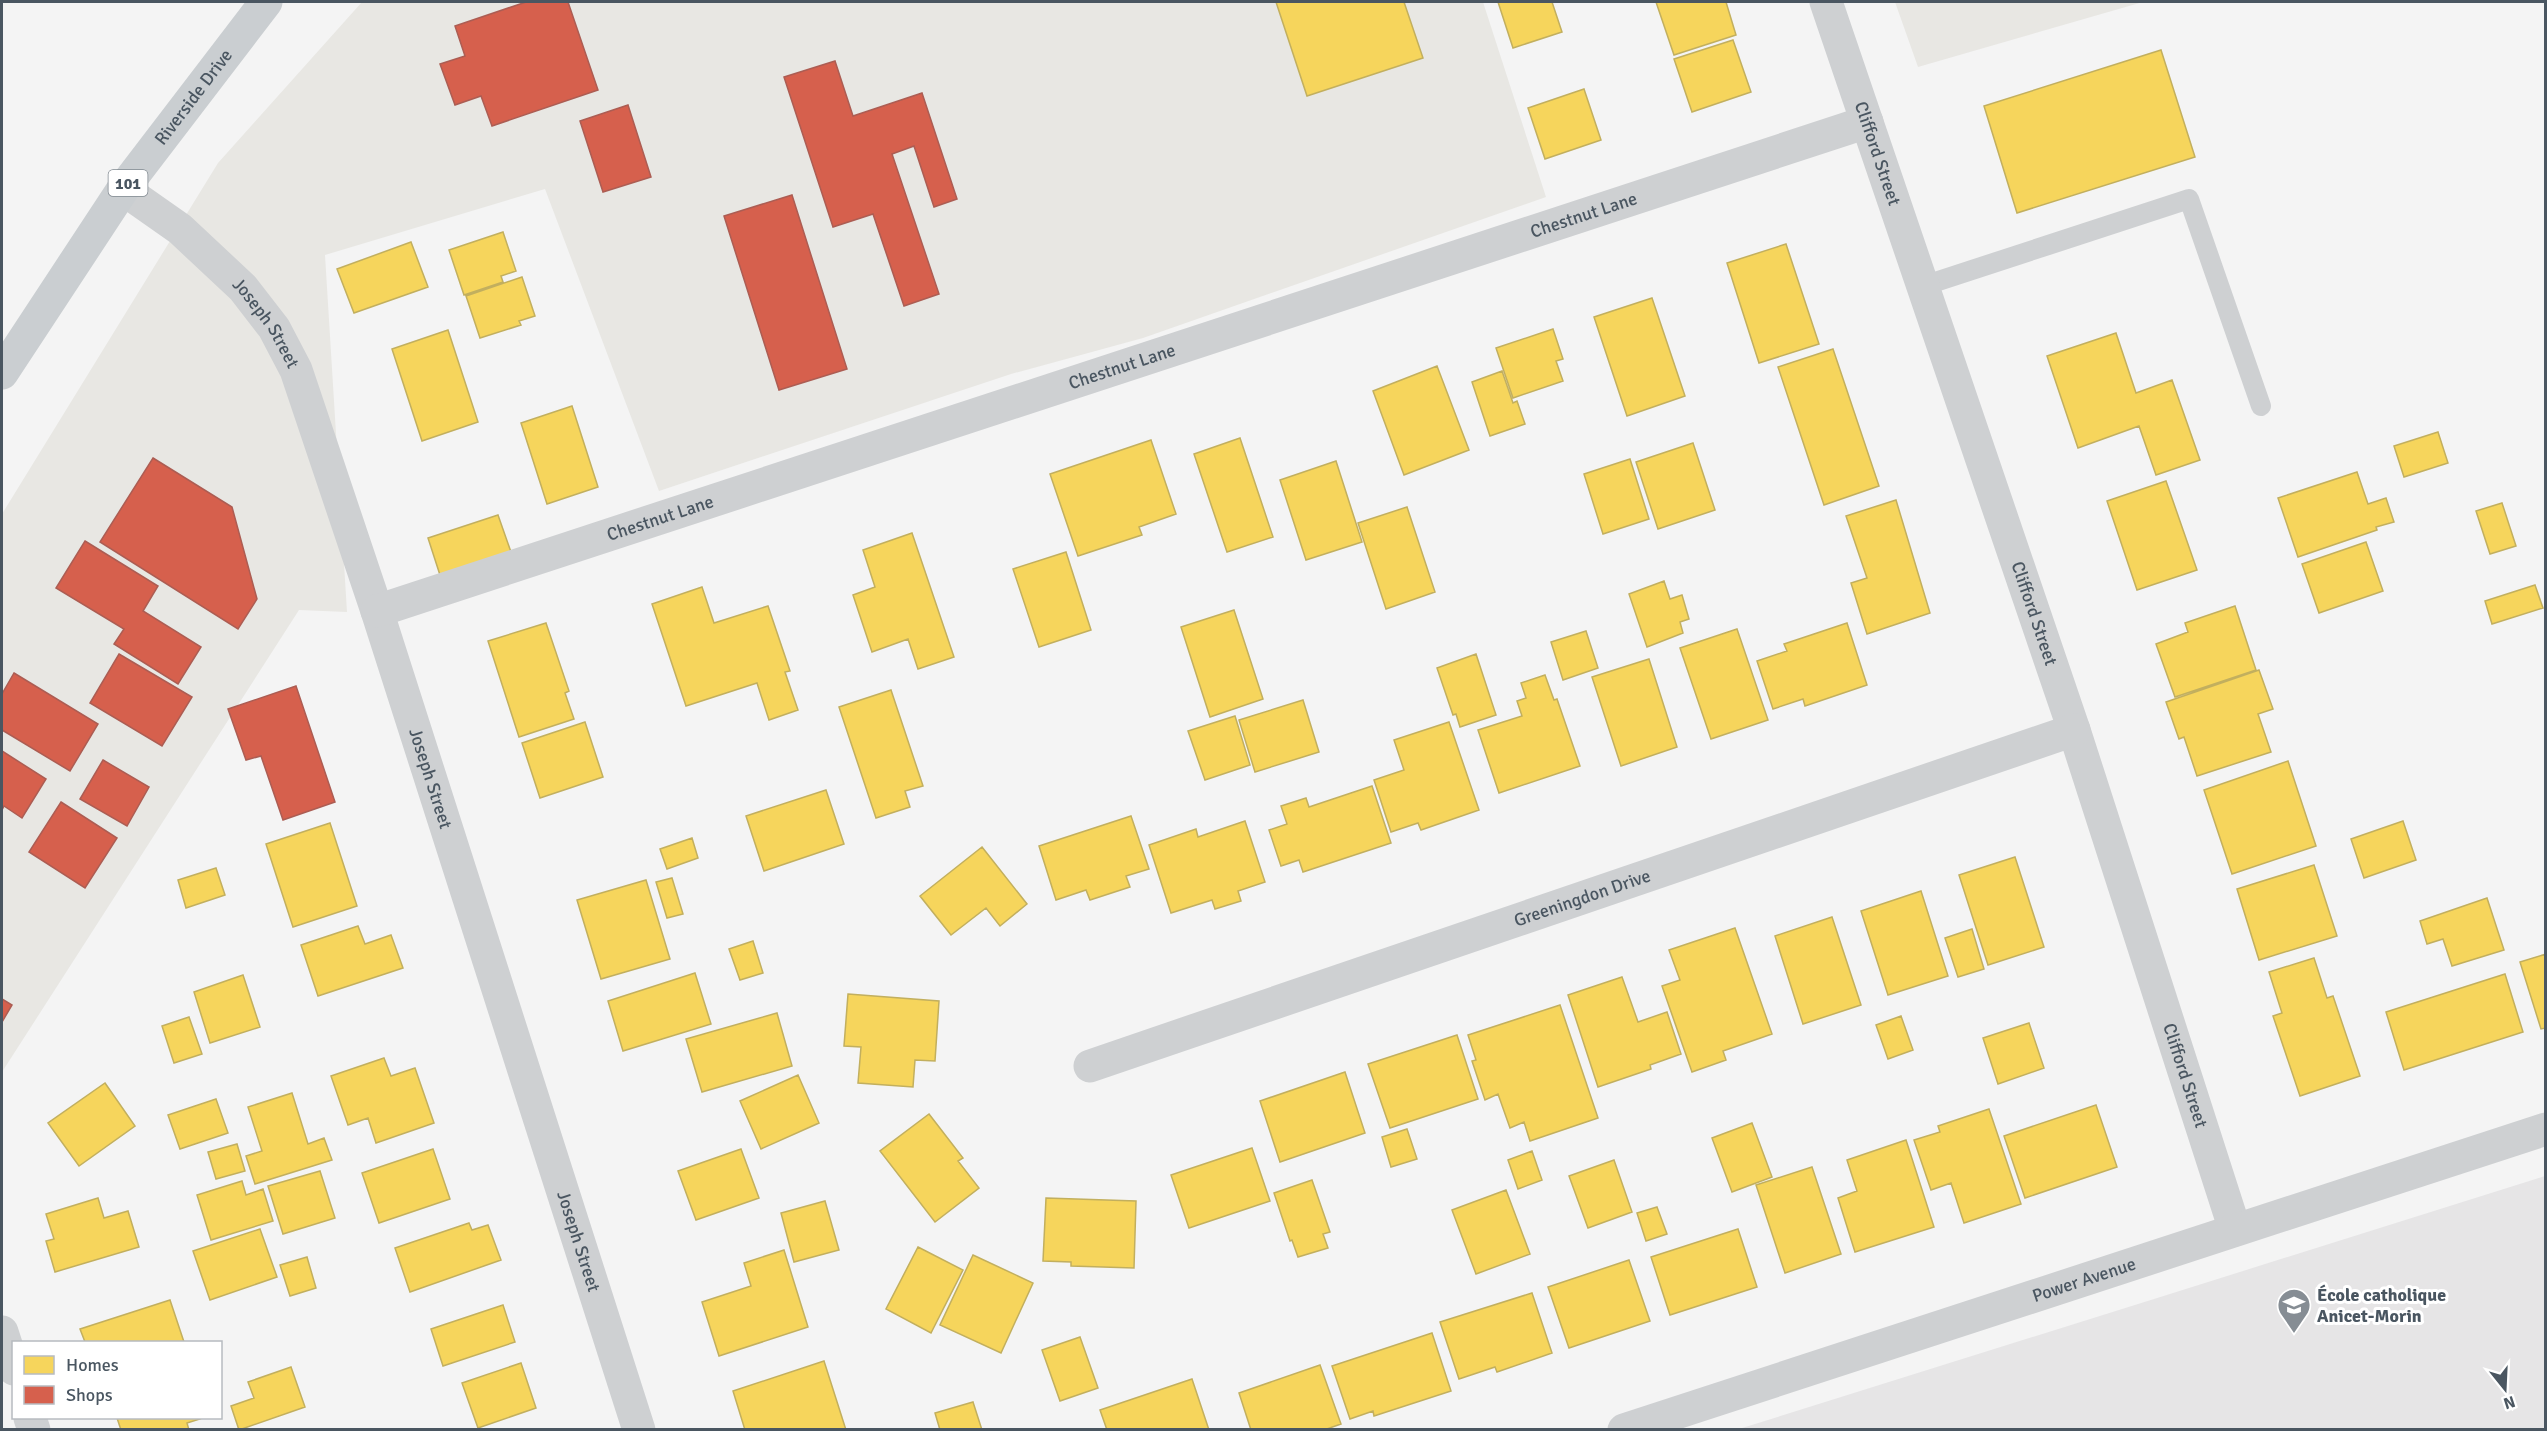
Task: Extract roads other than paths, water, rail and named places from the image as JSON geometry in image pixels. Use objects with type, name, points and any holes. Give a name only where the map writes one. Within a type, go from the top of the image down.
[{"type":"main road","name":"Riverside Drive","points":[[2,373],[123,189],[266,2]]},
{"type":"street","name":"Clifford Street","points":[[1826,2],[2074,730],[2235,1230]]},
{"type":"street","name":"Chestnut Lane","points":[[377,611],[1867,122]]},
{"type":"street","name":"Joseph Street","points":[[123,189],[180,229],[243,288],[274,328],[296,370],[377,611],[639,1430]]},
{"type":"street","name":"Greeningdon Drive","points":[[1090,1066],[2074,730]]},
{"type":"street","name":"Power Avenue","points":[[1624,1430],[2546,1129]]},
{"type":"street","points":[[2,1332],[12,1363]]},
{"type":"lane","points":[[1923,286],[2189,200],[2261,406]]},
{"type":"place","name":"École catholique Anicet-Morin","points":[[2294,1334]]}]
